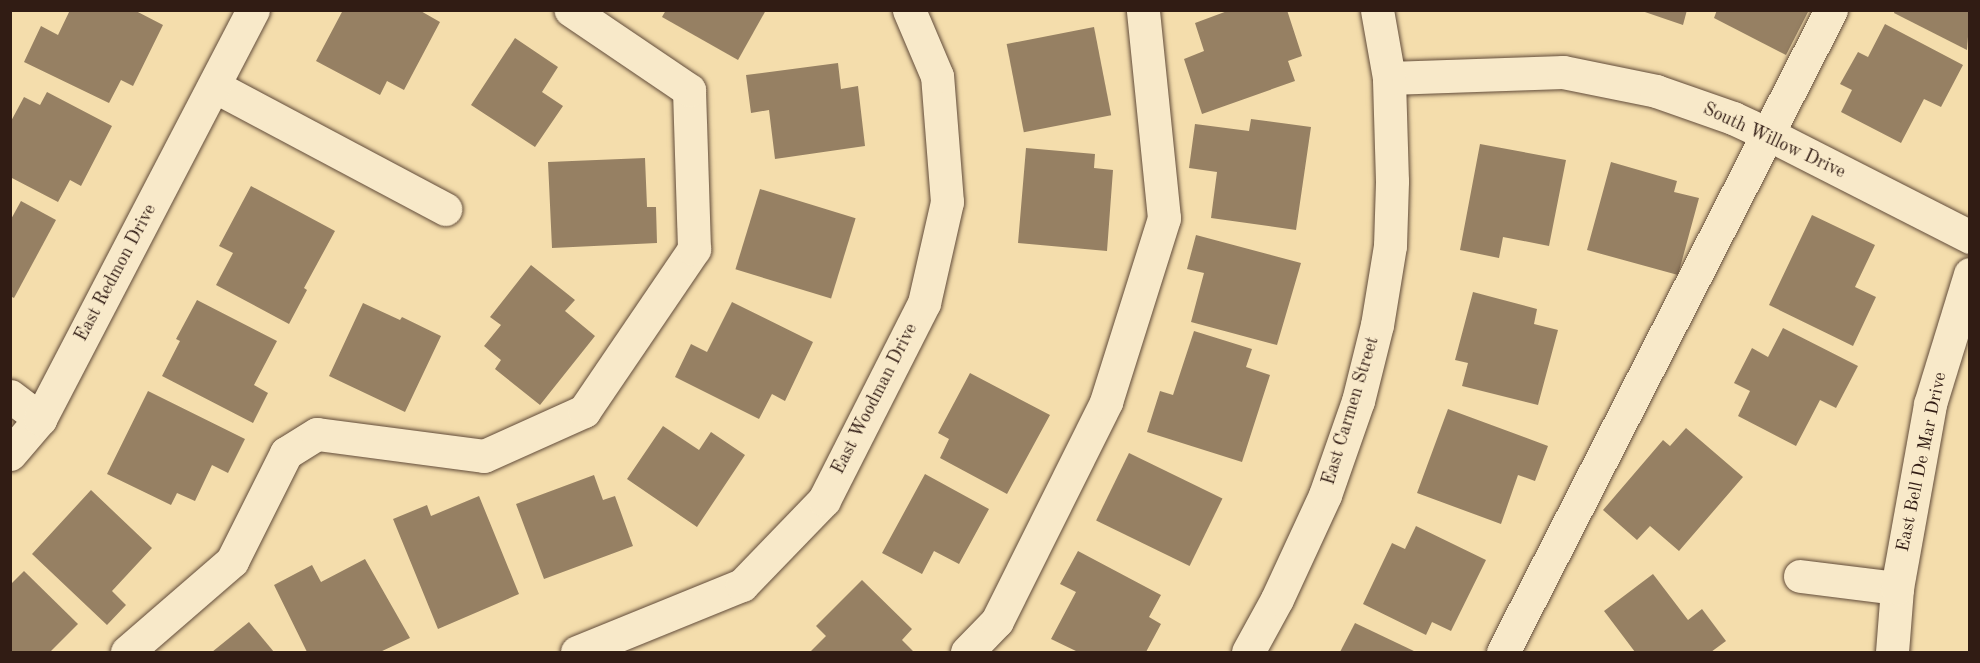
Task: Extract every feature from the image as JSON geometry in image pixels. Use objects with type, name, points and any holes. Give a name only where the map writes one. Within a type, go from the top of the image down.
[{"type":"street","name":"East Redmon Drive","points":[[10,454],[40,419],[253,10]]},
{"type":"street","points":[[127,652],[232,561],[286,453],[317,434],[484,456],[584,411],[694,249],[690,101],[689,90],[570,10]]},
{"type":"street","name":"East Woodman Drive","points":[[577,652],[742,585],[824,500],[924,303],[947,202],[937,76],[909,10]]},
{"type":"street","points":[[967,652],[997,621],[1106,402],[1164,218],[1143,10]]},
{"type":"street","name":"East Carmen Street","points":[[1248,652],[1277,599],[1325,495],[1358,401],[1377,325],[1390,246],[1392,181],[1389,78],[1377,10]]},
{"type":"street","points":[[1503,652],[1831,10]]},
{"type":"street","name":"South Willow Drive","points":[[1389,78],[1563,72],[1656,91],[1732,118],[1768,134],[1970,237]]},
{"type":"street","points":[[214,86],[445,209]]},
{"type":"street","name":"East Bell De Mar Drive","points":[[1892,652],[1897,588],[1930,404],[1970,274]]},
{"type":"street","points":[[10,396],[40,419]]},
{"type":"street","points":[[1800,576],[1897,588]]},
{"type":"building","points":[[70,10],[134,10],[163,25],[133,86],[121,80],[109,103],[24,62],[41,26],[58,35]]},
{"type":"building","points":[[343,10],[419,10],[440,22],[404,90],[387,81],[380,95],[316,61]]},
{"type":"building","points":[[666,10],[766,10],[738,60],[662,17]]},
{"type":"building","points":[[1230,10],[1287,10],[1302,56],[1288,61],[1295,81],[1202,114],[1184,59],[1204,51],[1195,23]]},
{"type":"building","points":[[1639,10],[1687,10],[1683,25]]},
{"type":"building","points":[[1717,10],[1809,10],[1786,55],[1714,18]]},
{"type":"building","points":[[1895,10],[1970,10],[1967,50],[1894,13]]},
{"type":"building","points":[[1885,24],[1963,65],[1941,107],[1924,99],[1901,143],[1841,112],[1852,90],[1840,84],[1858,52],[1868,57]]},
{"type":"building","points":[[1094,27],[1111,115],[1024,132],[1007,44]]},
{"type":"building","points":[[515,38],[558,67],[542,92],[563,106],[535,147],[471,105]]},
{"type":"building","points":[[838,63],[841,89],[858,86],[865,146],[775,159],[769,110],[751,113],[746,75]]},
{"type":"building","points":[[47,92],[112,126],[81,186],[70,180],[58,202],[10,177],[10,123],[24,97],[40,105]]},
{"type":"building","points":[[1251,119],[1311,127],[1296,230],[1211,218],[1217,172],[1189,168],[1195,124],[1249,131]]},
{"type":"building","points":[[1480,144],[1566,160],[1549,246],[1503,237],[1499,258],[1460,250]]},
{"type":"building","points":[[1026,148],[1095,154],[1094,168],[1113,170],[1107,251],[1018,243]]},
{"type":"building","points":[[645,158],[647,207],[656,207],[657,243],[552,248],[548,162]]},
{"type":"building","points":[[1611,162],[1677,181],[1674,192],[1699,198],[1678,275],[1587,250]]},
{"type":"building","points":[[251,186],[335,231],[304,288],[307,290],[289,324],[216,285],[233,253],[219,246]]},
{"type":"building","points":[[760,189],[856,218],[831,299],[735,269]]},
{"type":"building","points":[[21,201],[56,220],[14,298],[10,296],[10,221]]},
{"type":"building","points":[[1812,215],[1875,245],[1855,287],[1876,297],[1853,346],[1769,305]]},
{"type":"building","points":[[1196,235],[1301,263],[1277,345],[1191,322],[1204,273],[1187,269]]},
{"type":"building","points":[[531,265],[575,300],[565,311],[595,336],[540,405],[495,369],[501,360],[484,346],[501,325],[490,317]]},
{"type":"building","points":[[1473,292],[1537,309],[1534,324],[1558,330],[1538,405],[1462,386],[1468,363],[1455,360]]},
{"type":"building","points":[[197,300],[277,341],[254,385],[268,393],[253,423],[162,376],[180,341],[176,339]]},
{"type":"building","points":[[732,302],[813,342],[785,401],[772,394],[759,419],[675,377],[691,344],[707,352]]},
{"type":"building","points":[[363,303],[400,320],[402,317],[441,336],[405,412],[329,376]]},
{"type":"building","points":[[1783,328],[1858,366],[1836,408],[1820,400],[1796,446],[1738,416],[1750,391],[1734,383],[1752,348],[1768,357]]},
{"type":"building","points":[[1194,331],[1252,349],[1246,367],[1270,375],[1242,462],[1147,432],[1160,391],[1173,395]]},
{"type":"building","points":[[970,373],[1050,415],[1007,494],[940,458],[949,439],[938,433]]},
{"type":"building","points":[[148,391],[245,439],[228,473],[212,465],[195,501],[177,493],[171,505],[107,474]]},
{"type":"building","points":[[1448,409],[1548,446],[1535,481],[1518,475],[1501,524],[1417,493]]},
{"type":"building","points":[[663,426],[699,450],[711,432],[745,455],[697,527],[627,479]]},
{"type":"building","points":[[1686,428],[1743,477],[1679,551],[1650,526],[1637,540],[1603,510],[1663,440],[1670,446]]},
{"type":"building","points":[[1129,453],[1222,499],[1190,566],[1096,520]]},
{"type":"building","points":[[925,474],[989,509],[959,564],[934,551],[922,574],[882,553]]},
{"type":"building","points":[[594,475],[603,500],[615,496],[633,546],[544,579],[516,504]]},
{"type":"building","points":[[91,490],[152,548],[112,591],[126,605],[107,625],[32,554]]},
{"type":"building","points":[[479,496],[519,594],[438,629],[393,519],[427,505],[431,516]]},
{"type":"building","points":[[1416,526],[1486,560],[1451,631],[1432,622],[1426,635],[1363,604],[1392,543],[1405,549]]},
{"type":"building","points":[[1078,551],[1161,595],[1149,617],[1161,624],[1146,652],[1078,652],[1051,639],[1076,592],[1060,584]]},
{"type":"building","points":[[365,559],[410,638],[380,652],[307,652],[274,585],[312,565],[321,582]]},
{"type":"building","points":[[24,571],[78,624],[50,652],[10,652],[10,585]]},
{"type":"building","points":[[1653,574],[1688,620],[1702,609],[1726,641],[1711,652],[1635,652],[1604,611]]},
{"type":"building","points":[[862,580],[912,629],[902,640],[914,652],[810,652],[826,636],[816,626]]},
{"type":"building","points":[[249,622],[274,652],[212,652]]},
{"type":"building","points":[[1355,623],[1416,652],[1340,652]]}]
